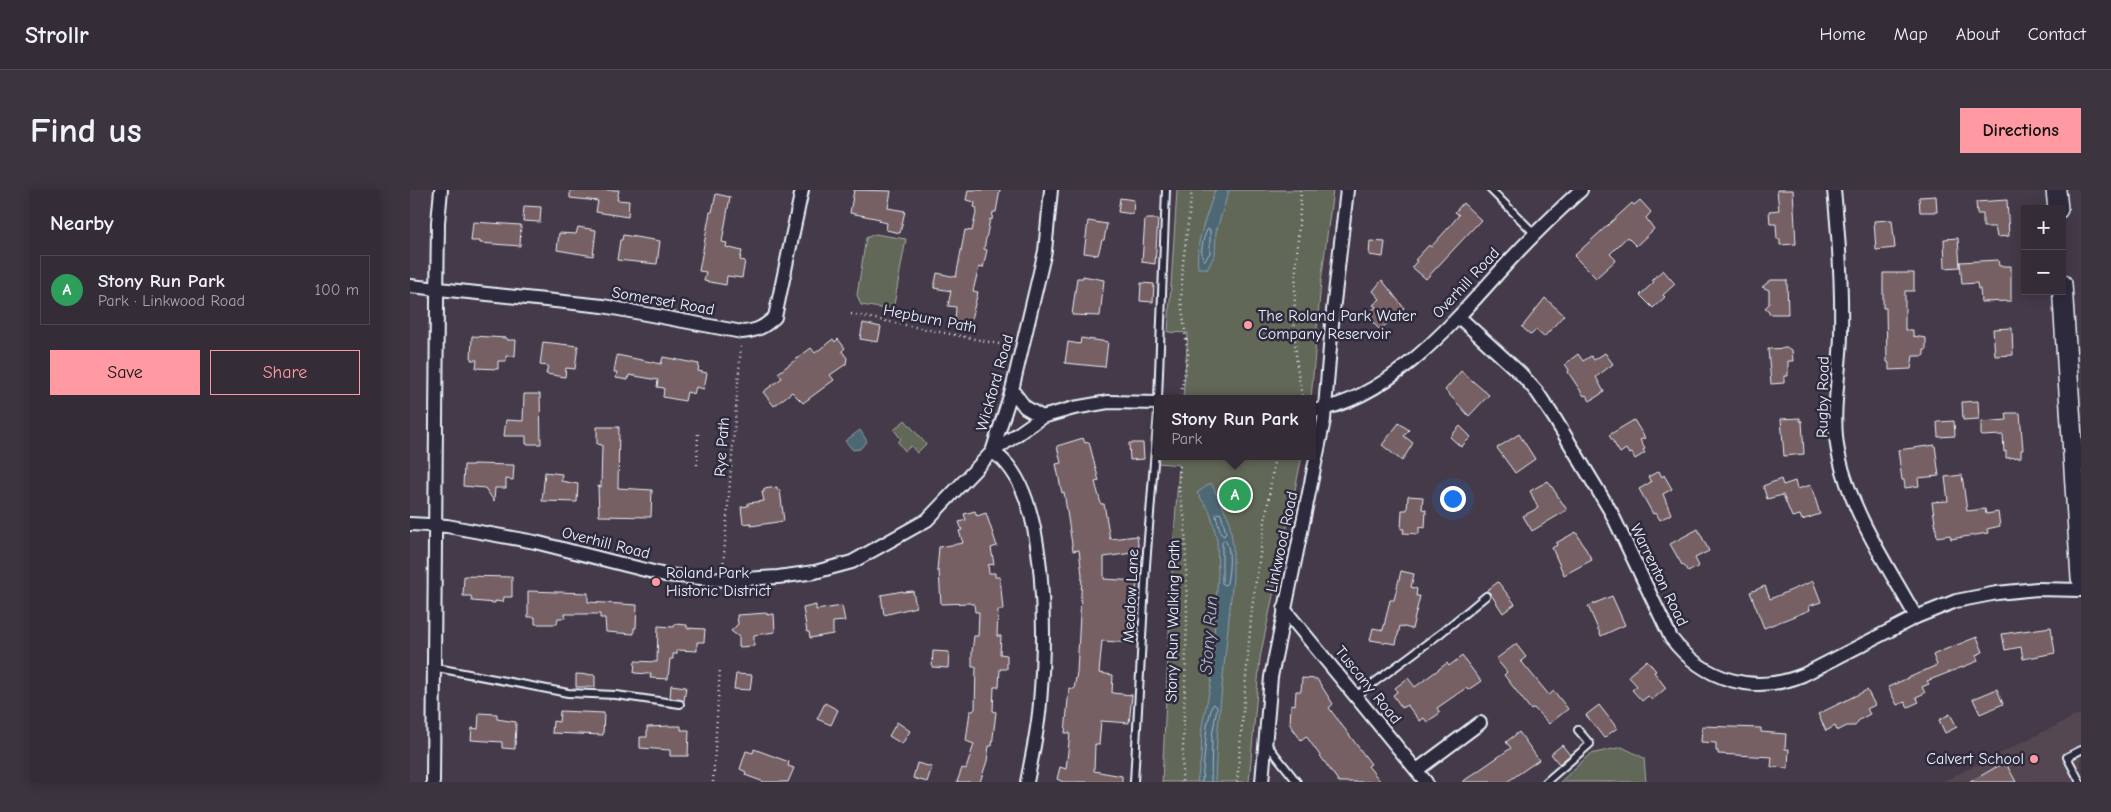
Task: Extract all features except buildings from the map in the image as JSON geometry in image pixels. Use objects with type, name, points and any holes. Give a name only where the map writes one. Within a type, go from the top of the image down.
[{"type":"main road","points":[[2056,190],[2058,205]]},
{"type":"main road","points":[[2063,295],[2081,578]]},
{"type":"street","points":[[433,782],[432,667],[437,288],[441,190]]},
{"type":"street","name":"Somerset Road","points":[[410,286],[603,306],[742,332],[754,331],[765,327],[775,317],[802,190]]},
{"type":"street","name":"Wickford Road","points":[[1027,782],[1040,704],[1041,584],[1038,546],[1029,505],[1004,461],[992,452],[1012,390],[1044,251],[1051,190]]},
{"type":"street","name":"Linkwood Road","points":[[1316,426],[1348,190]]},
{"type":"street","name":"Overhill Road","points":[[1319,409],[1364,393],[1423,350],[1458,317],[1535,234],[1581,190]]},
{"type":"street","name":"Rugby Road","points":[[1834,190],[1841,295],[1841,336],[1835,414],[1839,454],[1849,488],[1862,517],[1916,617]]},
{"type":"street","name":"Warrenton Road","points":[[1458,317],[1521,374],[1551,412],[1611,512],[1672,638],[1695,662],[1726,678],[1745,684],[1774,684],[1803,675],[1916,617],[1956,601],[1976,596],[2037,589],[2081,590]]},
{"type":"street","points":[[1012,390],[1025,407],[1042,417]]},
{"type":"street","name":"Overhill Road","points":[[410,524],[435,525],[535,542],[665,575],[714,580],[786,576],[815,572],[852,562],[927,520],[992,452],[1042,417],[1074,408],[1108,402],[1154,403]]},
{"type":"street","name":"Linkwood Road","points":[[1262,782],[1272,677],[1310,460]]},
{"type":"street","name":"Tuscany Road","points":[[1284,609],[1426,782]]},
{"type":"street","points":[[1417,770],[1480,723]]},
{"type":"lane","points":[[1158,395],[1166,190]]},
{"type":"lane","points":[[1490,190],[1535,234]]},
{"type":"lane","name":"Meadow Lane","points":[[1134,782],[1146,565],[1154,460]]},
{"type":"lane","points":[[1356,696],[1441,633],[1486,596]]},
{"type":"lane","points":[[432,667],[568,693],[616,695],[680,704]]},
{"type":"lane","points":[[1546,782],[1590,744],[1578,730]]},
{"type":"lane","points":[[1265,741],[1297,782]]},
{"type":"lane","points":[[2080,782],[2067,757],[2081,750]]},
{"type":"path","points":[[1181,395],[1188,354],[1181,300],[1183,263],[1192,190]]},
{"type":"path","points":[[1301,190],[1295,302],[1295,352],[1302,395]]},
{"type":"path","name":"Hepburn Path","points":[[851,314],[1004,345]]},
{"type":"path","name":"Rye Path","points":[[724,563],[742,332]]},
{"type":"path","points":[[697,465],[698,433]]},
{"type":"path","name":"Stony Run Walking Path","points":[[1180,460],[1179,490],[1185,521],[1187,617],[1182,782]]},
{"type":"path","points":[[1237,782],[1252,606],[1274,460]]},
{"type":"path","points":[[713,782],[720,668]]},
{"type":"shaded area","name":"Calvert School","points":[[2081,713],[2081,782],[1942,782],[2059,724]]},
{"type":"green space","points":[[1177,190],[1333,190],[1321,282],[1311,395],[1183,395],[1188,333],[1168,332]]},
{"type":"green space","points":[[875,234],[906,239],[893,310],[861,305],[857,295],[866,238]]},
{"type":"green space","points":[[905,420],[926,444],[917,453],[911,446],[905,451],[898,442],[901,439],[894,430]]},
{"type":"green space","points":[[1158,460],[1301,460],[1260,658],[1249,782],[1162,782],[1179,465],[1158,463]]},
{"type":"green space","points":[[1622,747],[1644,758],[1646,782],[1560,782],[1590,754]]},
{"type":"water","points":[[1215,190],[1229,190],[1216,232],[1215,254],[1207,270],[1207,268],[1198,268],[1198,248],[1202,229]]},
{"type":"water","points":[[860,430],[867,441],[860,449],[853,450],[845,441]]},
{"type":"water","name":"Stony Run","points":[[1211,483],[1229,519],[1233,547],[1233,577],[1217,737],[1215,782],[1197,782],[1201,759],[1202,726],[1211,683],[1218,573],[1217,540],[1213,523],[1209,510],[1197,493]]},
{"type":"place","name":"The Roland Park Water Company Reservoir","points":[[1248,325]]},
{"type":"place","name":"Stony Run Park","points":[[1235,495]]},
{"type":"place","name":"Roland Park Historic District","points":[[656,582]]},
{"type":"place","name":"Calvert School","points":[[2034,759]]}]
